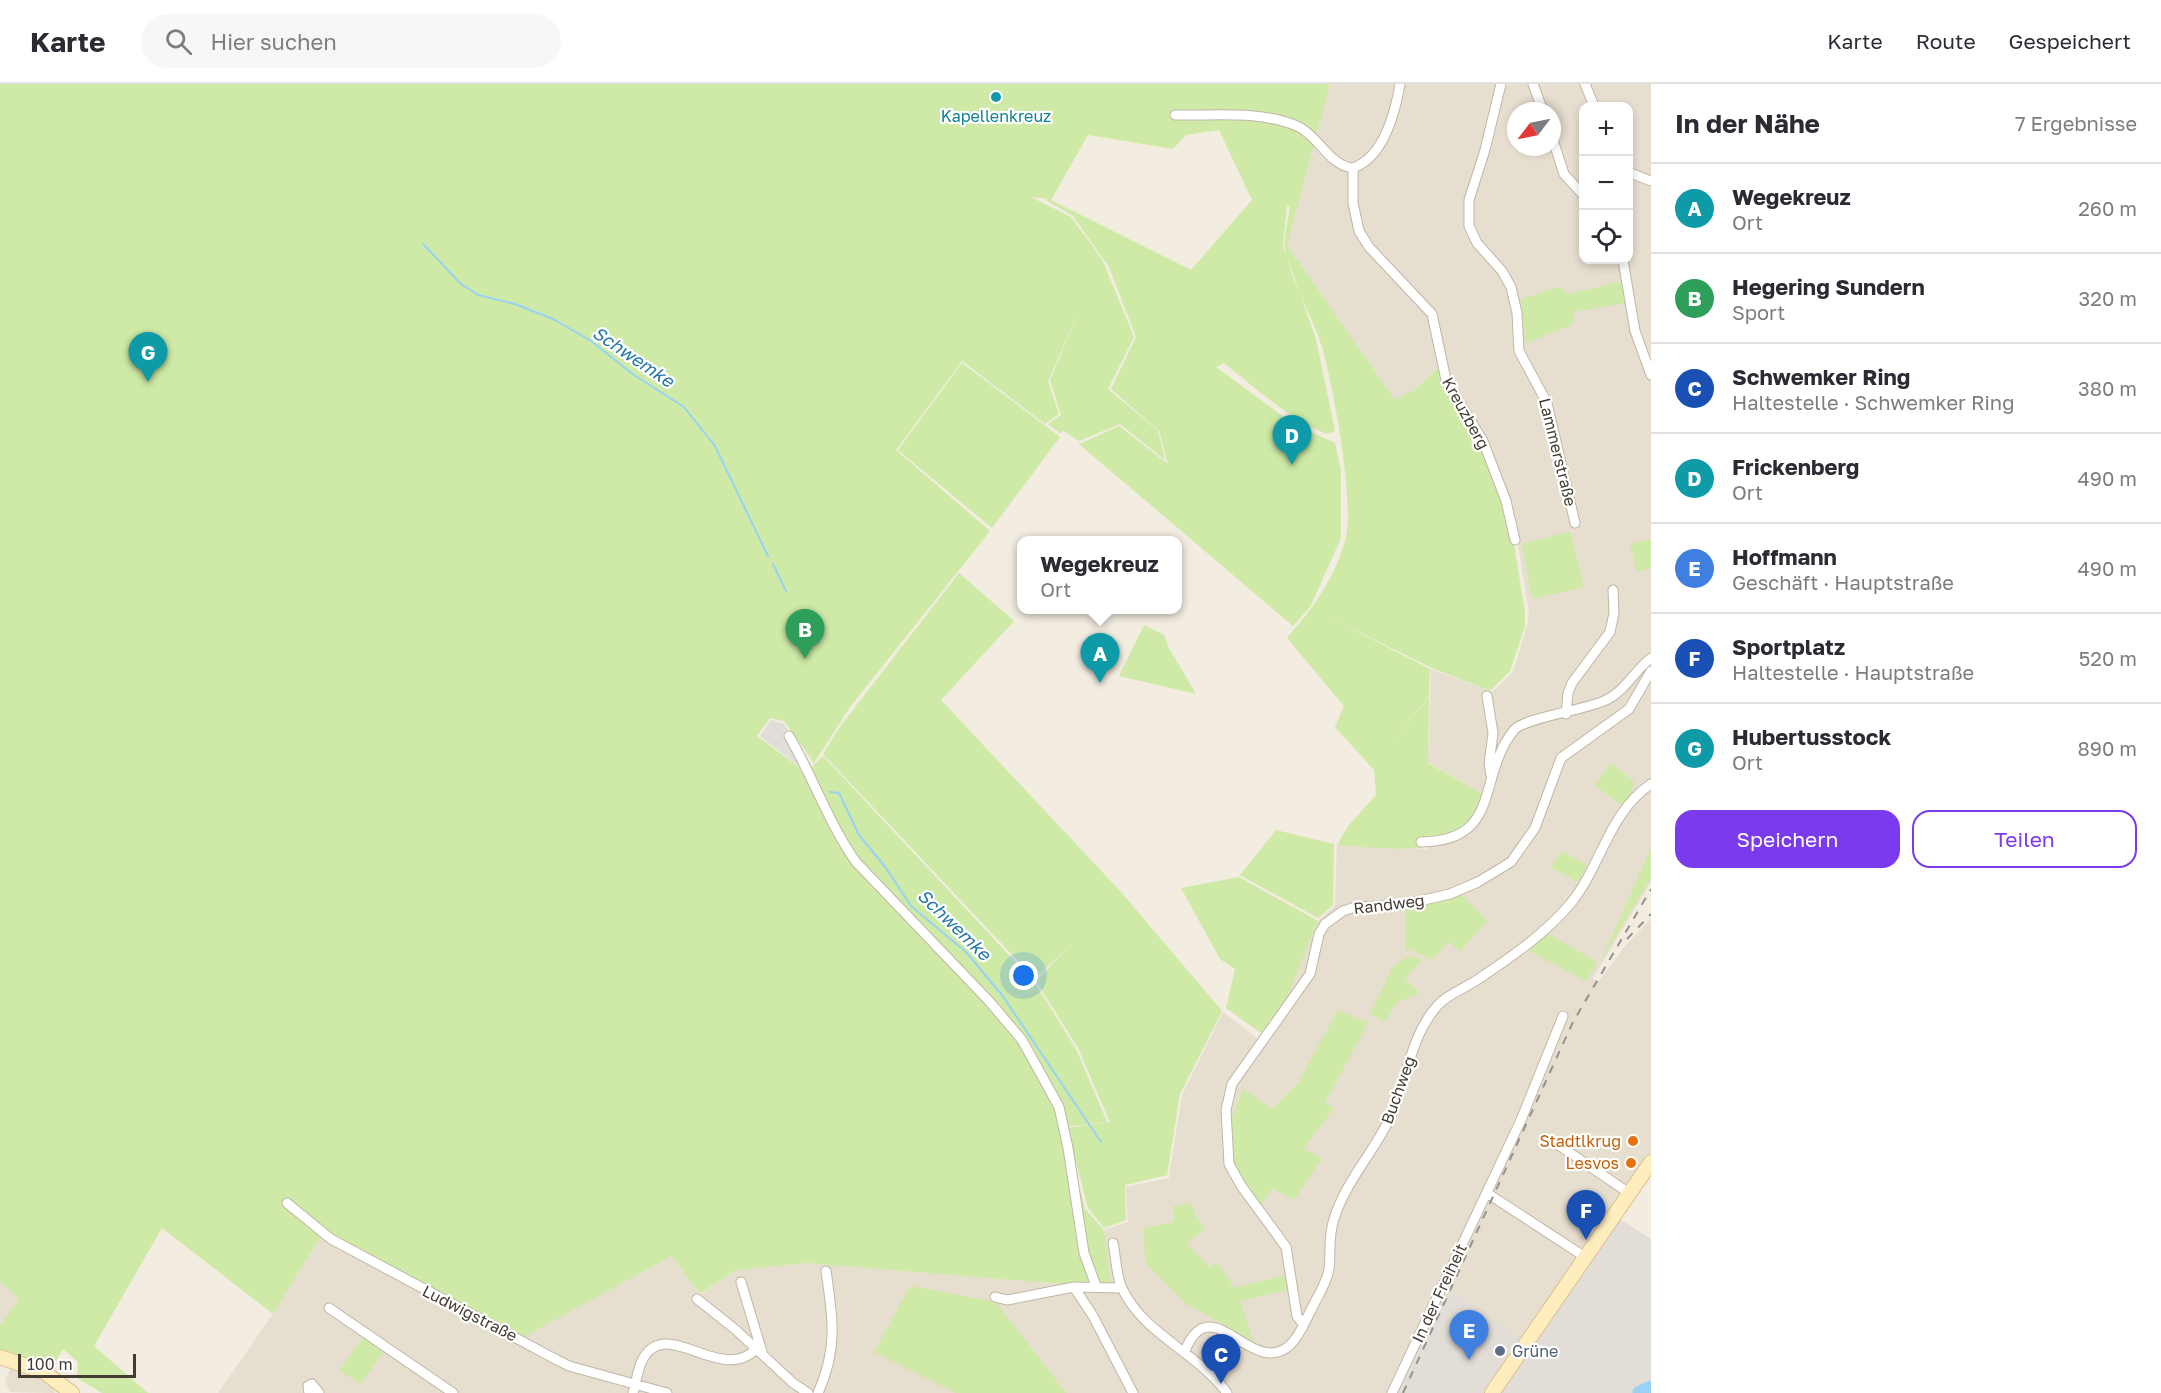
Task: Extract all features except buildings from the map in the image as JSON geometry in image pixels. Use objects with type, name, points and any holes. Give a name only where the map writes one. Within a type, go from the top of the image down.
[{"type":"main road","points":[[1492,1393],[1651,1162]]},
{"type":"main road","points":[[0,1357],[44,1372],[72,1393]]},
{"type":"street","points":[[1175,115],[1267,117],[1306,131],[1340,165],[1353,168],[1368,159],[1381,142],[1400,84]]},
{"type":"street","name":"Lammerstraße","points":[[1501,84],[1485,150],[1469,200],[1469,226],[1477,243],[1502,271],[1511,287],[1517,313],[1519,351],[1546,399],[1575,523]]},
{"type":"street","points":[[1533,84],[1540,102]]},
{"type":"street","points":[[1585,84],[1592,102]]},
{"type":"street","points":[[1558,156],[1564,174],[1579,190]]},
{"type":"street","name":"Kreuzberg","points":[[1353,168],[1353,203],[1359,231],[1369,247],[1432,314],[1446,380],[1483,441],[1506,501],[1515,540]]},
{"type":"street","points":[[1633,174],[1651,181]]},
{"type":"street","points":[[1624,264],[1635,331],[1651,375]]},
{"type":"street","points":[[1566,714],[1568,693],[1572,683],[1610,632],[1614,613],[1613,590]]},
{"type":"street","points":[[1421,842],[1445,841],[1466,831],[1481,810],[1500,755],[1518,726],[1526,721],[1566,714],[1611,698],[1651,658]]},
{"type":"street","name":"Randweg","points":[[1304,1324],[1297,1316],[1284,1241],[1252,1203],[1229,1164],[1226,1110],[1232,1084],[1310,974],[1319,934],[1326,924],[1342,911],[1355,907],[1402,905],[1450,894],[1488,877],[1511,862],[1535,828],[1561,758],[1629,709],[1651,671]]},
{"type":"street","points":[[1487,696],[1492,733],[1489,764],[1491,777]]},
{"type":"street","points":[[789,736],[812,776],[841,840],[856,862],[989,1001],[1022,1040],[1059,1107],[1084,1253],[1096,1286]]},
{"type":"street","name":"Buchweg","points":[[1185,1352],[1192,1335],[1199,1329],[1210,1327],[1264,1353],[1277,1353],[1291,1344],[1304,1324],[1328,1273],[1330,1235],[1338,1208],[1390,1118],[1408,1061],[1434,1011],[1444,1000],[1484,975],[1533,939],[1567,907],[1626,808],[1636,795],[1651,784]]},
{"type":"street","name":"In der Freiheit","points":[[1392,1393],[1521,1120],[1563,1016]]},
{"type":"street","points":[[1554,1142],[1629,1193]]},
{"type":"street","points":[[1487,1193],[1585,1257]]},
{"type":"street","name":"Ludwigstraße","points":[[287,1203],[331,1239],[557,1360],[634,1388],[667,1393]]},
{"type":"street","points":[[1113,1243],[1122,1288],[1153,1327],[1185,1352],[1227,1393]]},
{"type":"street","points":[[818,1393],[828,1372],[833,1349],[834,1323],[826,1271]]},
{"type":"street","points":[[741,1282],[760,1351]]},
{"type":"street","points":[[1074,1287],[1093,1316],[1133,1393]]},
{"type":"street","points":[[995,1297],[1017,1299],[1074,1287],[1122,1288]]},
{"type":"street","points":[[697,1299],[760,1351],[793,1383],[808,1393]]},
{"type":"street","points":[[329,1308],[453,1393]]},
{"type":"street","points":[[634,1388],[645,1355],[660,1345],[676,1345],[706,1356],[730,1361],[760,1351]]},
{"type":"street","points":[[309,1393],[308,1386],[312,1384],[319,1393]]},
{"type":"shaded area","points":[[1330,84],[1651,84],[1651,882],[1593,978],[1598,982],[1627,944],[1651,919],[1651,1172],[1525,1340],[1395,1393],[218,1393],[273,1314],[321,1236],[520,1338],[673,1256],[700,1295],[736,1270],[806,1263],[1085,1286],[1110,1282],[1104,1230],[1128,1222],[1126,1187],[1169,1178],[1182,1095],[1223,1012],[1258,1039],[1287,998],[1318,921],[1335,906],[1337,845],[1427,849],[1485,795],[1428,762],[1431,669],[1492,692],[1513,672],[1528,623],[1529,612],[1517,539],[1440,366],[1414,390],[1395,400],[1287,245]]},
{"type":"shaded area","points":[[771,720],[784,724],[811,764],[804,770],[760,736]]},
{"type":"shaded area","points":[[1618,1218],[1651,1239],[1651,1393],[1495,1393]]},
{"type":"shaded area","points":[[0,1282],[19,1299],[0,1325]]},
{"type":"shaded area","points":[[1455,1292],[1525,1340],[1487,1393],[1395,1393],[1435,1307]]},
{"type":"shaded area","points":[[10,1369],[44,1376],[57,1386],[54,1393],[10,1392],[5,1381]]},
{"type":"green space","points":[[0,84],[1330,84],[1287,245],[1395,400],[1414,390],[1440,366],[1484,446],[1513,538],[1525,612],[1525,626],[1510,671],[1490,691],[1432,668],[1324,615],[1430,669],[1429,696],[1383,753],[1429,697],[1428,763],[1485,795],[1474,821],[1461,833],[1446,841],[1428,846],[1390,849],[1337,845],[1348,826],[1376,795],[1374,770],[1335,727],[1344,706],[1287,638],[1314,605],[1329,581],[1345,541],[1348,524],[1342,445],[1332,388],[1322,347],[1300,295],[1316,339],[1335,431],[1327,434],[1312,427],[1273,402],[1224,363],[1216,367],[1292,423],[1335,443],[1341,470],[1341,538],[1310,607],[1293,626],[1079,444],[1119,426],[1168,464],[1159,431],[1111,389],[1136,337],[1109,267],[1073,216],[1046,200],[1048,199],[1031,197],[1071,217],[1102,259],[1134,337],[1108,389],[1158,431],[1165,460],[1120,424],[1079,441],[1064,431],[1060,433],[1048,424],[1061,415],[1050,380],[1083,301],[1048,381],[1059,414],[1045,424],[962,361],[896,450],[990,531],[850,707],[814,763],[784,721],[770,718],[757,736],[799,767],[803,775],[823,756],[1035,983],[1076,1049],[1107,1122],[1065,1127],[1085,1209],[1104,1230],[1111,1282],[1085,1286],[806,1263],[736,1270],[700,1294],[672,1256],[520,1339],[321,1236],[273,1314],[162,1228],[94,1346],[148,1393],[102,1393],[77,1378],[78,1362],[63,1349],[51,1370],[0,1351],[0,1325],[19,1299],[0,1282]],"holes":[[[1219,130],[1252,200],[1191,270],[1051,200],[1088,135],[1173,149],[1186,135]],[[1287,206],[1290,207],[1285,238],[1287,257],[1283,246]]]},
{"type":"green space","points":[[1623,281],[1627,303],[1573,312],[1574,324],[1526,343],[1521,299],[1559,287],[1568,294]]},
{"type":"green space","points":[[962,363],[1060,437],[992,528],[898,450]]},
{"type":"green space","points":[[1570,531],[1584,587],[1532,599],[1522,544]]},
{"type":"green space","points":[[1651,539],[1651,568],[1637,572],[1630,544]]},
{"type":"green space","points":[[959,573],[1014,621],[941,700],[1121,892],[1222,1011],[1180,1094],[1167,1175],[1125,1185],[1126,1220],[1104,1228],[1088,1208],[1067,1128],[1110,1122],[1078,1048],[1036,981],[1074,941],[1035,979],[823,754],[839,728]]},
{"type":"green space","points":[[1144,625],[1164,635],[1169,648],[1196,694],[1119,676]]},
{"type":"green space","points":[[1610,763],[1634,781],[1632,791],[1622,805],[1595,786]]},
{"type":"green space","points":[[1276,830],[1334,844],[1333,905],[1318,918],[1240,875]]},
{"type":"green space","points":[[1651,848],[1651,878],[1601,961]]},
{"type":"green space","points":[[1561,851],[1587,865],[1578,882],[1551,868]]},
{"type":"green space","points":[[1239,877],[1318,921],[1287,998],[1261,1033],[1226,1008],[1235,969],[1220,959],[1181,888]]},
{"type":"green space","points":[[1461,894],[1487,921],[1460,952],[1449,941],[1432,960],[1406,948],[1405,908]]},
{"type":"green space","points":[[1548,934],[1597,962],[1586,981],[1529,951]]},
{"type":"green space","points":[[1411,955],[1422,960],[1405,978],[1420,993],[1397,1002],[1385,1022],[1370,1014],[1394,965]]},
{"type":"green space","points":[[1338,1010],[1368,1023],[1325,1103],[1334,1108],[1303,1149],[1322,1158],[1294,1200],[1272,1188],[1260,1208],[1234,1167],[1227,1131],[1243,1089],[1272,1109],[1298,1083]]},
{"type":"green space","points":[[1192,1203],[1193,1211],[1205,1229],[1186,1243],[1210,1268],[1217,1262],[1234,1288],[1286,1275],[1287,1290],[1240,1301],[1253,1341],[1185,1303],[1145,1263],[1144,1228],[1174,1222],[1173,1206]]},
{"type":"green space","points":[[910,1286],[996,1302],[1066,1393],[956,1393],[874,1352]]},
{"type":"green space","points":[[363,1337],[383,1352],[361,1384],[339,1371]]},
{"type":"waterway","name":"Schwemke","points":[[423,244],[461,284],[478,295],[515,304],[553,319],[591,341],[634,375],[684,407],[715,446],[768,556]]},
{"type":"waterway","name":"Schwemke","points":[[773,564],[786,591]]},
{"type":"waterway","name":"Schwemke","points":[[830,792],[839,793],[859,835],[886,868],[911,906],[966,952],[1002,995],[1101,1142]]},
{"type":"waterway","points":[[1640,1393],[1651,1388]]},
{"type":"railway","points":[[1403,1393],[1573,1022],[1651,889]]},
{"type":"railway","points":[[1627,939],[1651,914]]},
{"type":"place","name":"Kapellenkreuz","points":[[996,97]]},
{"type":"place","name":"Hubertusstock","points":[[148,382]]},
{"type":"place","name":"Frickenberg","points":[[1292,465]]},
{"type":"place","name":"Hegering Sundern","points":[[805,659]]},
{"type":"place","name":"Wegekreuz","points":[[1100,683]]},
{"type":"place","name":"Stadtlkrug","points":[[1633,1141]]},
{"type":"place","name":"Lesvos","points":[[1631,1163]]},
{"type":"place","name":"Sportplatz","points":[[1586,1240]]},
{"type":"place","name":"Grüne","points":[[1500,1351]]},
{"type":"place","name":"Hoffmann","points":[[1469,1360]]},
{"type":"place","name":"Schwemker Ring","points":[[1221,1384]]}]
